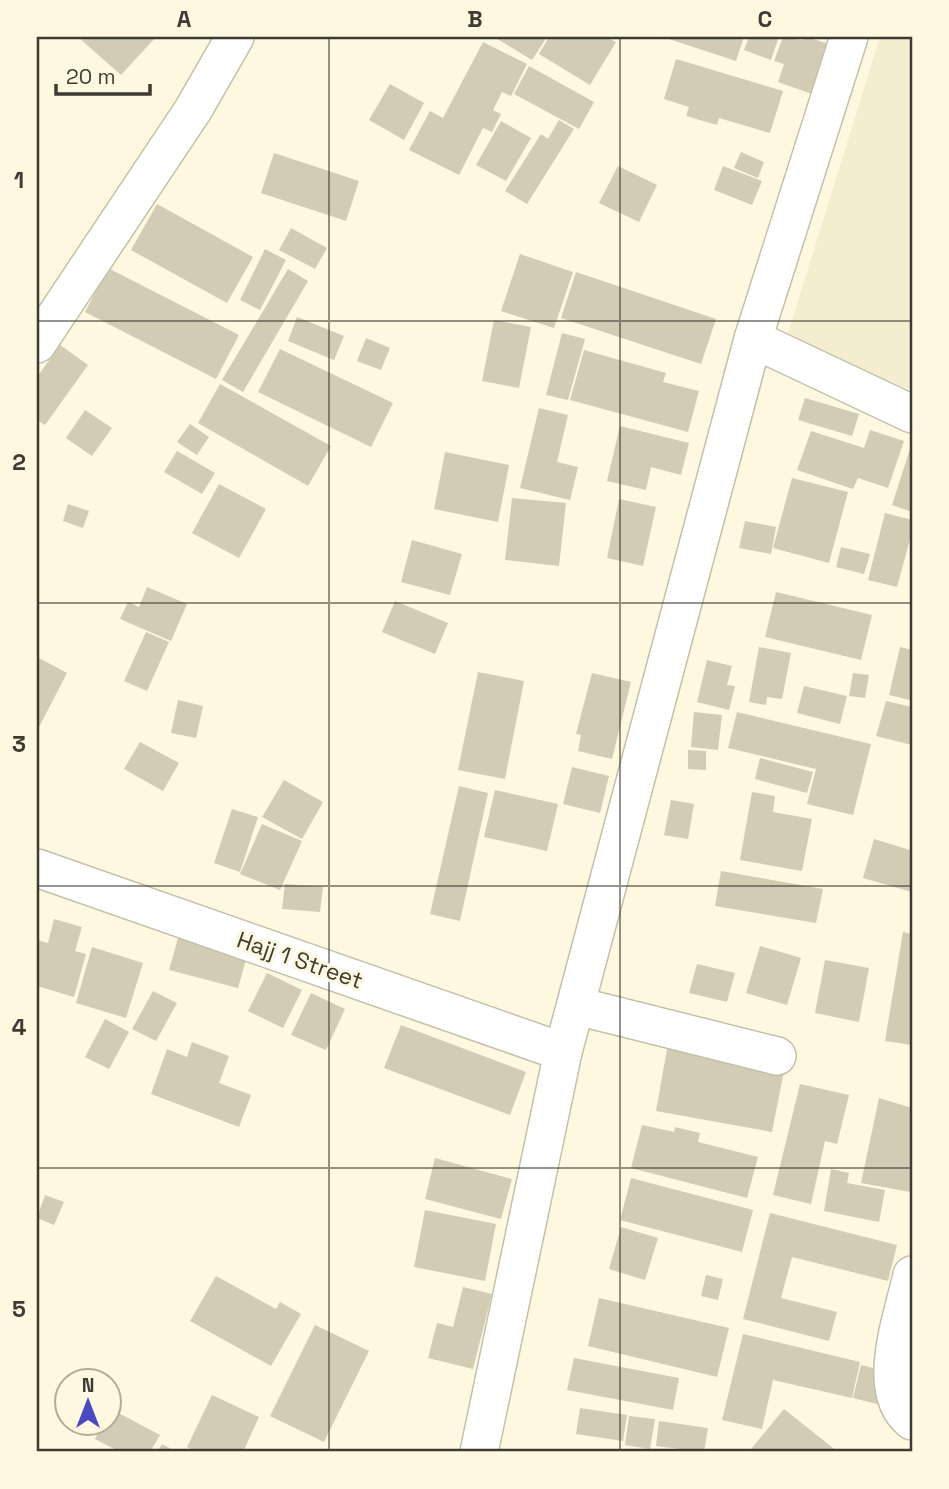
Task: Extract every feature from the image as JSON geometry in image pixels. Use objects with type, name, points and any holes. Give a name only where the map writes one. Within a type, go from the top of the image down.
[{"type":"street","points":[[37,344],[193,110],[235,37]]},
{"type":"street","points":[[479,1452],[563,1052],[753,339],[849,37]]},
{"type":"street","points":[[753,339],[912,414]]},
{"type":"street","name":"Hajj 1 Street","points":[[37,867],[563,1052]]},
{"type":"street","points":[[577,1006],[776,1056]]},
{"type":"street","points":[[912,1275],[892,1372],[897,1404],[901,1412],[912,1421]]},
{"type":"shaded area","points":[[880,37],[912,37],[912,390],[785,343]]},
{"type":"building","points":[[78,37],[156,37],[121,75]]},
{"type":"building","points":[[494,37],[547,37],[532,60]]},
{"type":"building","points":[[549,37],[606,37],[616,42],[590,85],[539,54]]},
{"type":"building","points":[[663,37],[744,37],[736,61]]},
{"type":"building","points":[[749,37],[779,37],[771,60],[744,50]]},
{"type":"building","points":[[783,37],[802,40],[807,37],[829,44],[812,94],[778,82],[784,64],[774,61]]},
{"type":"building","points":[[483,42],[527,64],[511,96],[502,92],[493,110],[501,114],[492,132],[483,128],[459,175],[409,150],[430,111],[443,118]]},
{"type":"building","points":[[676,59],[783,91],[770,133],[719,118],[717,125],[686,116],[689,107],[664,99]]},
{"type":"building","points":[[529,66],[594,102],[579,129],[514,94]]},
{"type":"building","points":[[390,84],[424,103],[404,140],[369,120]]},
{"type":"building","points":[[559,120],[574,129],[527,204],[505,191],[541,134],[548,139]]},
{"type":"building","points":[[501,121],[531,138],[506,181],[476,165]]},
{"type":"building","points":[[741,152],[764,162],[758,178],[734,168]]},
{"type":"building","points":[[274,153],[359,181],[346,221],[261,193]]},
{"type":"building","points":[[618,166],[657,185],[639,222],[599,203]]},
{"type":"building","points":[[723,166],[762,181],[752,205],[714,190]]},
{"type":"building","points":[[157,204],[253,257],[227,303],[131,250]]},
{"type":"building","points":[[291,228],[327,248],[315,269],[279,250]]},
{"type":"building","points":[[265,249],[286,260],[260,310],[240,300]]},
{"type":"building","points":[[520,254],[573,272],[554,328],[501,311]]},
{"type":"building","points":[[108,268],[239,335],[216,379],[85,312]]},
{"type":"building","points":[[288,269],[308,281],[243,392],[222,380]]},
{"type":"building","points":[[576,272],[716,319],[701,364],[561,318]]},
{"type":"building","points":[[297,317],[344,336],[334,360],[288,341]]},
{"type":"building","points":[[494,320],[531,327],[519,388],[482,381]]},
{"type":"building","points":[[562,333],[585,339],[568,400],[546,395]]},
{"type":"building","points":[[366,338],[390,348],[381,370],[357,361]]},
{"type":"building","points":[[60,345],[88,365],[45,425],[37,420],[37,377]]},
{"type":"building","points":[[280,349],[393,403],[371,447],[258,392]]},
{"type":"building","points":[[584,350],[666,373],[663,382],[699,391],[688,432],[570,400]]},
{"type":"building","points":[[220,384],[331,446],[308,486],[198,423]]},
{"type":"building","points":[[805,398],[859,414],[852,436],[798,420]]},
{"type":"building","points":[[539,408],[568,415],[557,462],[578,467],[570,500],[520,488]]},
{"type":"building","points":[[85,410],[112,428],[92,456],[66,438]]},
{"type":"building","points":[[190,424],[209,437],[197,455],[177,442]]},
{"type":"building","points":[[620,426],[689,443],[681,475],[651,467],[646,490],[607,481]]},
{"type":"building","points":[[870,430],[904,441],[888,488],[858,478],[853,489],[797,470],[811,431],[864,448]]},
{"type":"building","points":[[910,449],[912,450],[912,512],[892,505]]},
{"type":"building","points":[[177,451],[215,473],[202,494],[164,472]]},
{"type":"building","points":[[445,452],[509,465],[498,522],[434,509]]},
{"type":"building","points":[[792,478],[848,492],[829,563],[773,548]]},
{"type":"building","points":[[219,484],[266,509],[239,558],[192,533]]},
{"type":"building","points":[[512,498],[566,503],[559,566],[505,560]]},
{"type":"building","points":[[619,499],[656,507],[643,566],[607,558]]},
{"type":"building","points":[[68,504],[89,511],[83,528],[63,521]]},
{"type":"building","points":[[885,513],[912,520],[912,532],[897,587],[868,580]]},
{"type":"building","points":[[745,521],[776,527],[771,554],[739,548]]},
{"type":"building","points":[[412,540],[462,554],[450,595],[401,582]]},
{"type":"building","points":[[841,547],[870,554],[864,574],[836,567]]},
{"type":"building","points":[[147,587],[187,604],[171,641],[120,619],[128,602],[139,607]]},
{"type":"building","points":[[776,592],[872,615],[861,660],[765,637]]},
{"type":"building","points":[[395,601],[448,623],[435,654],[382,632]]},
{"type":"building","points":[[146,632],[169,642],[147,691],[124,681]]},
{"type":"building","points":[[759,647],[791,653],[782,699],[767,697],[766,705],[749,702]]},
{"type":"building","points":[[900,647],[912,650],[910,700],[889,695]]},
{"type":"building","points":[[37,657],[67,673],[37,731]]},
{"type":"building","points":[[707,660],[732,666],[727,685],[735,686],[729,710],[697,702]]},
{"type":"building","points":[[478,672],[524,681],[505,779],[458,770]]},
{"type":"building","points":[[592,673],[631,682],[612,759],[578,751],[581,735],[576,734]]},
{"type":"building","points":[[853,673],[869,675],[865,698],[849,696]]},
{"type":"building","points":[[804,686],[847,696],[840,724],[797,713]]},
{"type":"building","points":[[178,700],[203,706],[196,738],[171,733]]},
{"type":"building","points":[[886,701],[912,707],[912,745],[876,736]]},
{"type":"building","points":[[694,712],[722,715],[718,750],[691,747]]},
{"type":"building","points":[[737,712],[871,744],[853,815],[807,804],[816,769],[728,748]]},
{"type":"building","points":[[140,742],[179,763],[163,791],[124,769]]},
{"type":"building","points":[[688,750],[706,751],[706,770],[688,769]]},
{"type":"building","points":[[760,758],[813,772],[807,793],[755,779]]},
{"type":"building","points":[[572,767],[609,776],[600,813],[563,804]]},
{"type":"building","points":[[284,780],[323,802],[302,839],[262,817]]},
{"type":"building","points":[[459,786],[488,793],[460,921],[430,914]]},
{"type":"building","points":[[495,790],[558,804],[547,851],[484,837]]},
{"type":"building","points":[[752,792],[775,796],[773,812],[812,819],[802,871],[740,860]]},
{"type":"building","points":[[671,800],[694,804],[688,839],[664,835]]},
{"type":"building","points":[[232,809],[258,817],[240,872],[214,863]]},
{"type":"building","points":[[262,824],[302,841],[280,890],[240,874]]},
{"type":"building","points":[[874,839],[910,850],[912,844],[912,892],[863,878]]},
{"type":"building","points":[[721,871],[823,889],[816,923],[715,906]]},
{"type":"building","points":[[285,884],[323,887],[320,912],[282,909]]},
{"type":"building","points":[[54,919],[82,927],[75,951],[86,954],[74,997],[37,986],[37,940],[48,943]]},
{"type":"building","points":[[903,932],[912,934],[912,1045],[885,1041]]},
{"type":"building","points":[[178,938],[247,956],[238,988],[169,970]]},
{"type":"building","points":[[760,946],[801,958],[787,1005],[746,993]]},
{"type":"building","points":[[92,947],[143,963],[126,1018],[76,1003]]},
{"type":"building","points":[[825,960],[869,968],[859,1022],[815,1013]]},
{"type":"building","points":[[697,964],[735,973],[727,1002],[689,993]]},
{"type":"building","points":[[267,973],[302,990],[283,1028],[248,1011]]},
{"type":"building","points":[[153,991],[177,1003],[156,1041],[132,1029]]},
{"type":"building","points":[[311,993],[345,1009],[326,1050],[291,1035]]},
{"type":"building","points":[[105,1019],[129,1032],[109,1069],[85,1057]]},
{"type":"building","points":[[401,1025],[526,1072],[510,1115],[384,1068]]},
{"type":"building","points":[[192,1042],[229,1056],[219,1083],[251,1095],[239,1127],[151,1094],[167,1049],[187,1057]]},
{"type":"building","points":[[667,1049],[784,1071],[772,1132],[656,1111]]},
{"type":"building","points":[[800,1084],[849,1095],[837,1144],[825,1141],[811,1204],[773,1195]]},
{"type":"building","points":[[879,1098],[912,1108],[910,1192],[861,1183]]},
{"type":"building","points":[[642,1125],[674,1132],[675,1127],[700,1133],[698,1142],[758,1157],[747,1198],[631,1168]]},
{"type":"building","points":[[435,1158],[512,1179],[501,1219],[425,1199]]},
{"type":"building","points":[[831,1169],[849,1173],[847,1183],[885,1190],[879,1222],[824,1211]]},
{"type":"building","points":[[631,1178],[753,1210],[742,1252],[620,1220]]},
{"type":"building","points":[[45,1195],[64,1202],[54,1225],[37,1218]]},
{"type":"building","points":[[425,1210],[496,1224],[485,1281],[414,1267]]},
{"type":"building","points":[[770,1213],[897,1245],[888,1281],[792,1257],[781,1298],[837,1312],[829,1341],[743,1319]]},
{"type":"building","points":[[621,1227],[658,1238],[645,1280],[609,1269]]},
{"type":"building","points":[[706,1275],[723,1279],[718,1300],[701,1296]]},
{"type":"building","points":[[216,1276],[276,1309],[280,1302],[301,1314],[271,1366],[190,1321]]},
{"type":"building","points":[[463,1287],[492,1294],[473,1369],[428,1358],[437,1323],[453,1327]]},
{"type":"building","points":[[599,1298],[729,1328],[717,1377],[588,1346]]},
{"type":"building","points":[[315,1325],[369,1351],[324,1442],[270,1416]]},
{"type":"building","points":[[743,1334],[860,1362],[852,1398],[773,1380],[762,1429],[722,1420]]},
{"type":"building","points":[[574,1358],[679,1378],[673,1410],[567,1390]]},
{"type":"building","points":[[861,1365],[885,1371],[877,1404],[853,1398]]},
{"type":"building","points":[[212,1395],[259,1417],[243,1452],[198,1452],[187,1447]]},
{"type":"building","points":[[580,1408],[627,1415],[623,1441],[576,1434]]},
{"type":"building","points":[[784,1409],[838,1452],[755,1452],[751,1449]]},
{"type":"building","points":[[122,1415],[160,1435],[150,1452],[120,1452],[95,1439],[96,1436],[122,1436]]},
{"type":"building","points":[[629,1416],[655,1419],[650,1449],[625,1445]]},
{"type":"building","points":[[659,1421],[708,1428],[704,1452],[656,1446]]},
{"type":"building","points":[[162,1444],[177,1452],[157,1452]]}]
